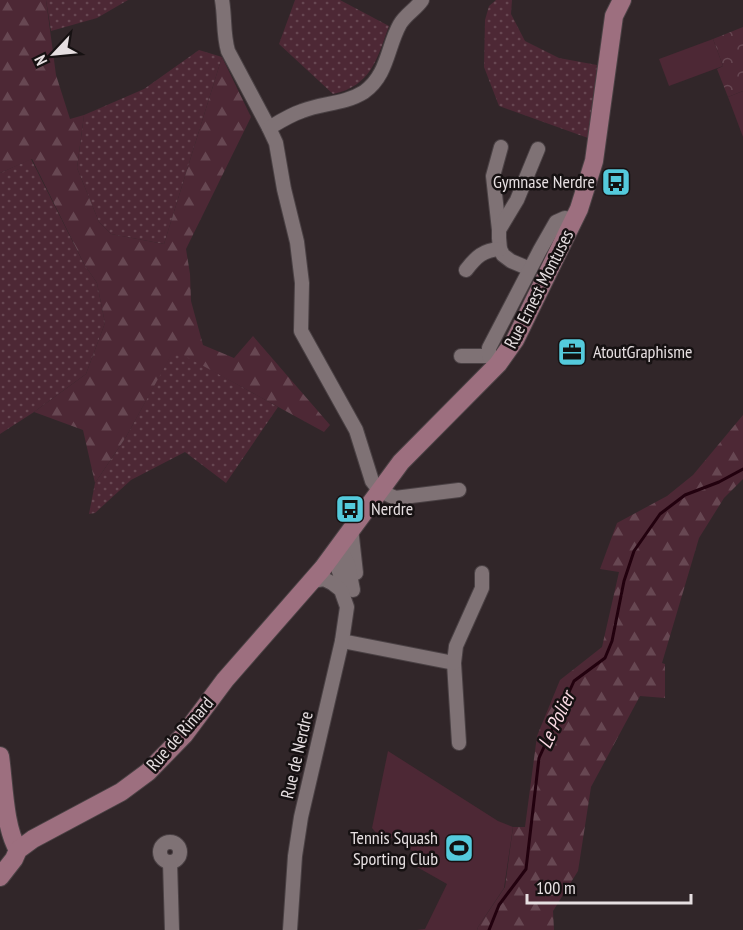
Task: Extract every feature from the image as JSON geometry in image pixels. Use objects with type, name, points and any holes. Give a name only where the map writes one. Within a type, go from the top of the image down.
[{"type":"street","points":[[222,0],[228,51],[276,143],[297,242],[302,283],[301,331],[356,430],[372,481],[379,490],[395,498],[459,490]]},
{"type":"street","points":[[269,128],[303,110],[336,103],[365,91],[386,65],[399,26],[422,0]]},
{"type":"street","name":"Rue Ernest Montuses","points":[[333,555],[401,462],[515,340],[574,221],[594,161],[614,16],[622,0]]},
{"type":"street","points":[[466,270],[477,256],[488,250],[500,249],[500,230],[493,176],[501,147]]},
{"type":"street","points":[[500,230],[517,200],[538,149]]},
{"type":"street","points":[[494,360],[489,348],[556,222],[565,218],[574,221]]},
{"type":"street","name":"Rue Ernest Montuses","points":[[500,249],[503,255],[511,261],[530,269]]},
{"type":"street","name":"Rue Ernest Montuses","points":[[461,356],[494,360]]},
{"type":"street","points":[[312,581],[324,579],[347,590],[356,570],[351,528]]},
{"type":"street","name":"Rue de Rimard","points":[[0,877],[18,850],[33,839],[121,792],[148,772],[184,735],[225,680],[333,555]]},
{"type":"street","name":"Rue de Nerdre","points":[[290,930],[301,817],[342,641],[347,607],[347,590],[333,555]]},
{"type":"street","points":[[459,743],[454,663],[456,646],[482,588],[482,573]]},
{"type":"street","points":[[342,641],[454,663]]},
{"type":"street","points":[[0,756],[13,841],[18,850]]},
{"type":"street","points":[[170,862],[172,930]]},
{"type":"green space","points":[[0,0],[46,0],[56,75],[70,119],[84,115],[77,168],[99,222],[111,234],[164,244],[222,57],[251,117],[186,249],[191,301],[203,345],[234,358],[253,336],[330,425],[324,432],[174,350],[126,437],[95,483],[83,430],[34,412],[86,374],[105,323],[97,283],[84,264],[32,159],[0,173]]},
{"type":"green space","points":[[46,0],[128,0],[97,18],[51,31]]},
{"type":"green space","points":[[295,0],[340,0],[389,26],[371,69],[356,85],[333,94],[279,44]]},
{"type":"green space","points":[[496,0],[512,0],[511,14],[525,41],[559,58],[597,65],[588,138],[499,106],[484,67],[485,20],[489,6]]},
{"type":"green space","points":[[743,27],[743,91],[728,97],[717,69],[723,66],[713,39]]},
{"type":"green space","points":[[713,39],[723,66],[669,86],[659,59]]},
{"type":"green space","points":[[199,50],[222,57],[164,244],[111,234],[99,222],[77,168],[84,115],[144,89]]},
{"type":"green space","points":[[743,91],[743,137],[728,97]]},
{"type":"green space","points":[[31,159],[84,264],[97,283],[105,323],[86,374],[0,434],[0,173]]},
{"type":"green space","points":[[174,349],[278,407],[226,483],[185,452],[131,480],[95,513],[89,514],[95,483],[126,437]]},
{"type":"green space","points":[[743,415],[743,479],[724,498],[699,538],[662,663],[665,664],[665,698],[640,696],[591,787],[578,871],[553,911],[554,930],[477,930],[505,887],[513,827],[525,827],[537,736],[560,680],[602,647],[619,572],[600,569],[617,523],[667,496],[693,475]]},
{"type":"green space","name":"Tennis Squash Sporting Club","points":[[388,751],[498,821],[513,827],[504,888],[477,930],[416,930],[425,929],[447,884],[417,867],[422,857],[393,838],[379,836],[372,828]]},
{"type":"waterway","name":"Le Polier","points":[[489,930],[499,905],[526,869],[539,758],[574,681],[605,658],[612,641],[624,581],[634,551],[660,514],[685,495],[719,482],[743,469]]},
{"type":"place","name":"Gymnase Nerdre","points":[[616,182]]},
{"type":"place","name":"AtoutGraphisme","points":[[572,352]]},
{"type":"place","name":"Nerdre","points":[[350,509]]},
{"type":"place","name":"Tennis Squash Sporting Club","points":[[459,848]]}]
